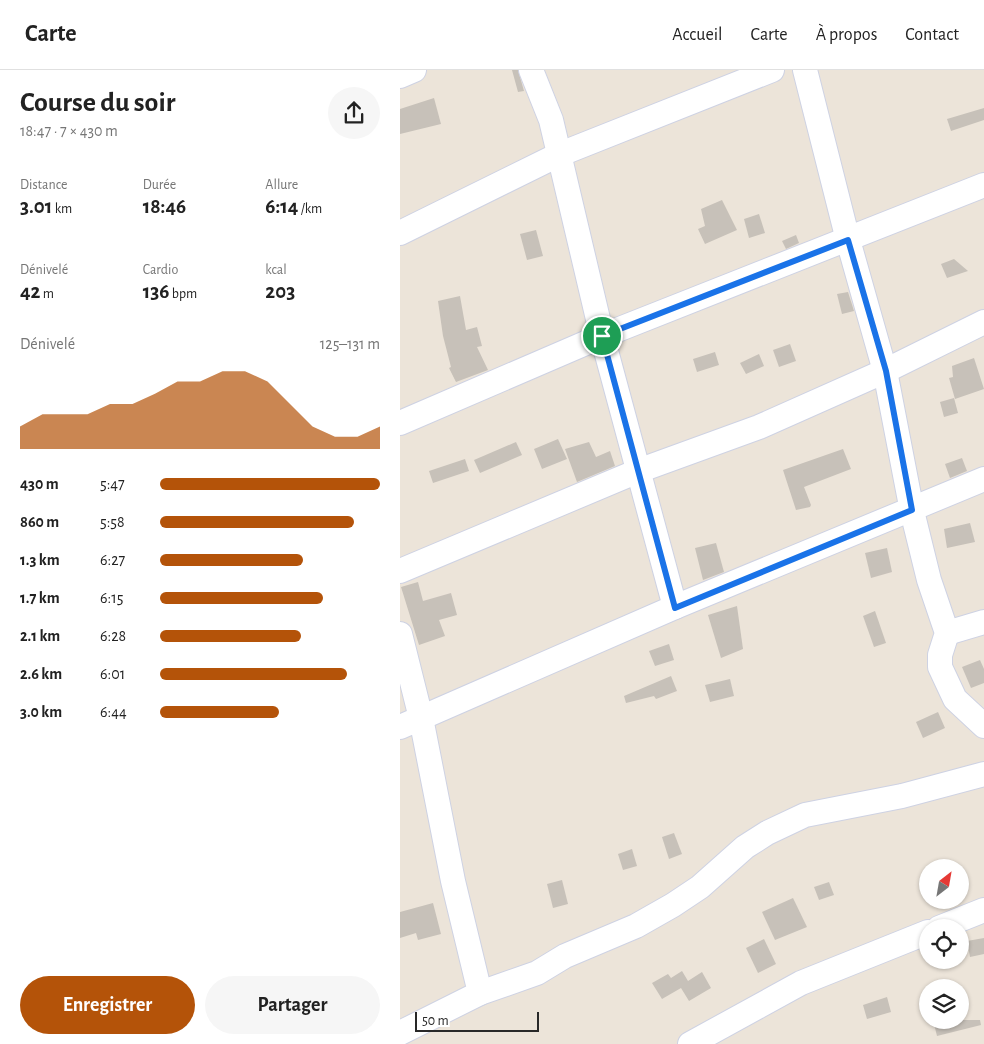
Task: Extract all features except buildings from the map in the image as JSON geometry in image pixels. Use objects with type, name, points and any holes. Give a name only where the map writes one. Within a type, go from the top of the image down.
[{"type":"street","points":[[400,76],[414,70]]},
{"type":"street","points":[[530,70],[550,120],[602,336],[675,608]]},
{"type":"street","points":[[400,232],[558,155],[772,70]]},
{"type":"street","points":[[805,70],[848,240],[886,371],[912,510],[929,580],[947,633],[940,655],[940,667],[955,699],[984,726]]},
{"type":"street","points":[[400,423],[602,336],[984,186]]},
{"type":"street","points":[[400,571],[638,471],[759,427],[886,371],[984,322]]},
{"type":"street","points":[[411,722],[675,608],[984,479]]},
{"type":"street","points":[[947,633],[984,622]]},
{"type":"street","points":[[400,634],[411,722],[453,881],[480,994]]},
{"type":"street","points":[[400,1033],[480,994],[537,974],[565,956],[636,926],[700,887],[745,847],[767,833],[805,815],[902,796],[984,774]]},
{"type":"street","points":[[962,919],[984,910]]},
{"type":"street","points":[[690,1044],[800,983],[919,936]]},
{"type":"route","points":[[848,240],[886,371],[912,510],[675,608],[602,336],[848,240]]}]
